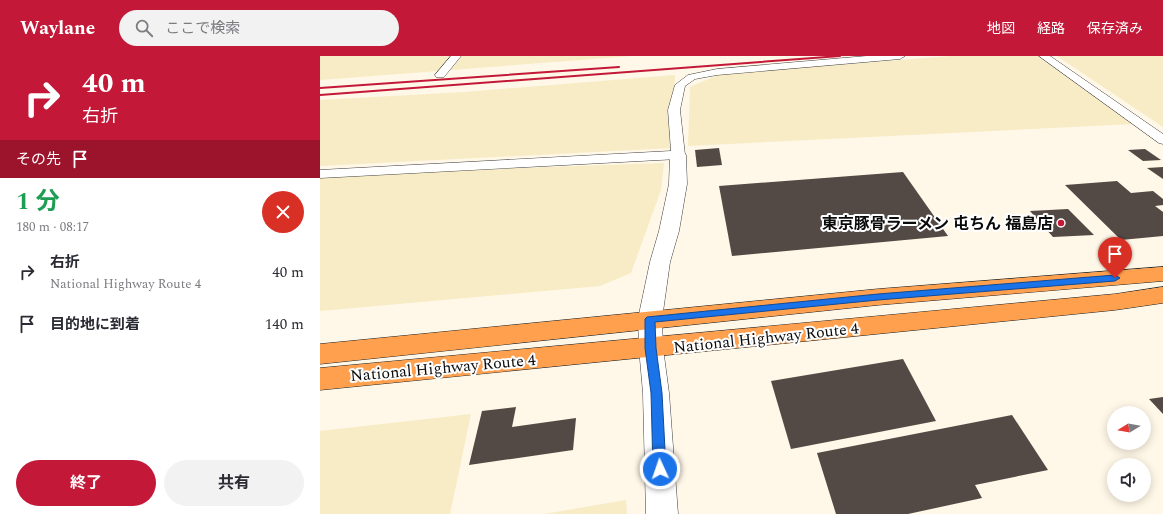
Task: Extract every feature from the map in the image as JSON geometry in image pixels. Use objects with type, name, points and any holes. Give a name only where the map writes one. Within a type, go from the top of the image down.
[{"type":"highway","name":"National Highway Route 4","points":[[320,354],[650,319],[878,297],[1163,274]]},
{"type":"highway","name":"National Highway Route 4","points":[[320,379],[650,348],[1163,296]]},
{"type":"street","points":[[440,75],[456,56]]},
{"type":"street","points":[[662,514],[656,393],[650,348],[650,319],[660,262],[669,231],[678,184],[678,155],[674,110],[680,85],[692,77],[717,72],[900,56]]},
{"type":"street","points":[[1044,56],[1163,140]]},
{"type":"street","points":[[717,72],[737,59]]},
{"type":"street","points":[[320,174],[678,155]]},
{"type":"shaded area","points":[[320,56],[632,56],[320,80]]},
{"type":"shaded area","points":[[951,56],[1037,56],[1133,124],[688,146],[690,87],[720,74]]},
{"type":"shaded area","points":[[1057,56],[1163,56],[1163,127]]},
{"type":"shaded area","points":[[675,75],[672,148],[320,166],[320,100],[464,92]]},
{"type":"shaded area","points":[[664,163],[661,190],[631,273],[600,286],[320,311],[320,178],[414,172]]},
{"type":"shaded area","points":[[471,414],[450,514],[320,514],[320,431]]},
{"type":"shaded area","points":[[626,500],[627,514],[544,514]]},
{"type":"building","points":[[719,148],[722,165],[697,167],[695,150]]},
{"type":"building","points":[[1145,149],[1161,160],[1143,161],[1128,150]]},
{"type":"building","points":[[1163,167],[1163,179],[1147,168]]},
{"type":"building","points":[[903,172],[948,236],[732,256],[719,186]]},
{"type":"building","points":[[1117,181],[1131,193],[1153,191],[1163,199],[1163,205],[1155,206],[1163,212],[1163,236],[1121,240],[1065,185]]},
{"type":"building","name":"東京豚骨ラーメン 屯ちん 福島店","points":[[1068,209],[1094,235],[1053,237],[1030,211]]},
{"type":"building","points":[[903,359],[936,421],[791,449],[771,381]]},
{"type":"building","points":[[1163,397],[1163,414],[1149,399]]},
{"type":"building","points":[[516,407],[512,427],[576,418],[573,450],[469,465],[482,411]]},
{"type":"building","points":[[1012,415],[1048,470],[975,485],[982,498],[908,514],[836,514],[817,453]]},
{"type":"railway","points":[[320,95],[840,56]]},
{"type":"railway","points":[[320,88],[619,67]]},
{"type":"place","name":"東京豚骨ラーメン 屯ちん 福島店","points":[[1061,223]]},
{"type":"route","points":[[660,469],[656,393],[650,348],[650,319],[878,297],[1115,278]]}]
